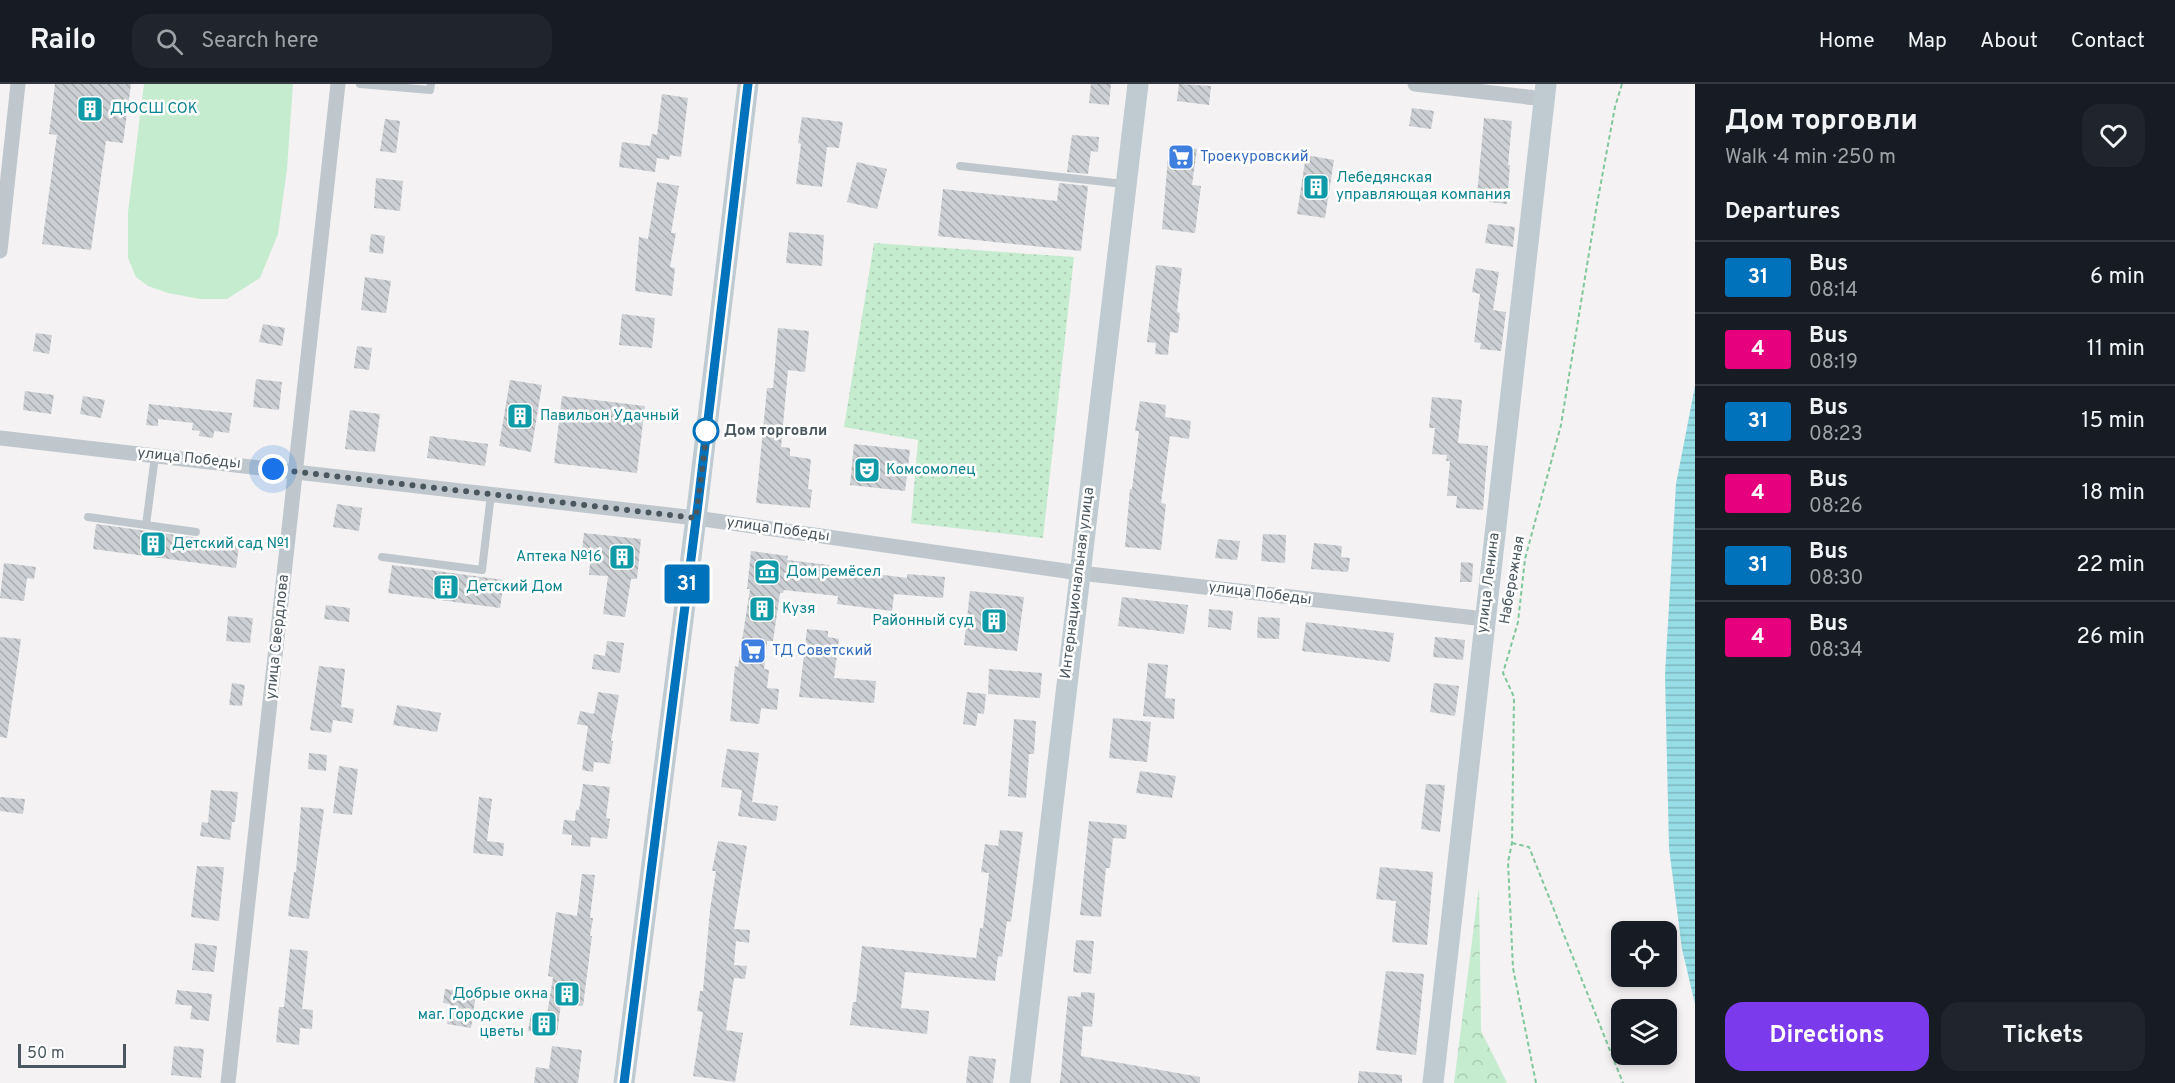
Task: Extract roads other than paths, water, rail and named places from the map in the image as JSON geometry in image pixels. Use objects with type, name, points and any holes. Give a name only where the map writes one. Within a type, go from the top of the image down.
[{"type":"main road","points":[[624,1083],[696,518],[748,84]]},
{"type":"main road","name":"Интернациональная улица","points":[[1020,1083],[1138,84]]},
{"type":"main road","name":"улица Ленина","points":[[1433,1083],[1545,91]]},
{"type":"street","points":[[0,251],[18,84]]},
{"type":"street","name":"улица Свердлова","points":[[228,1083],[338,84]]},
{"type":"street","points":[[1415,84],[1545,91]]},
{"type":"street","name":"улица Победы","points":[[0,438],[696,518],[1080,573],[1485,619]]},
{"type":"lane","points":[[360,84],[430,90],[431,84]]},
{"type":"lane","points":[[960,166],[1126,184]]},
{"type":"lane","points":[[146,525],[155,456]]},
{"type":"lane","points":[[382,557],[482,570],[491,494]]},
{"type":"lane","points":[[88,517],[196,532]]},
{"type":"water","points":[[1695,386],[1695,1004],[1682,949],[1669,848],[1665,675],[1676,484]]},
{"type":"place","name":"ДЮСШ СОК","points":[[90,109]]},
{"type":"place","name":"Троекуровский","points":[[1181,157]]},
{"type":"place","name":"Лебедянская управляющая компания","points":[[1316,187]]},
{"type":"place","name":"Павильон Удачный","points":[[520,416]]},
{"type":"place","name":"Дом торговли","points":[[706,431]]},
{"type":"place","name":"Комсомолец","points":[[867,470]]},
{"type":"place","name":"Детский сад №1","points":[[153,544]]},
{"type":"place","name":"Аптека №16","points":[[622,557]]},
{"type":"place","name":"Дом ремёсел","points":[[767,572]]},
{"type":"place","name":"Детский Дом","points":[[446,587]]},
{"type":"place","name":"Кузя","points":[[762,609]]},
{"type":"place","name":"Районный суд","points":[[994,621]]},
{"type":"place","name":"ТД Советский","points":[[753,651]]},
{"type":"place","name":"Добрые окна","points":[[567,994]]},
{"type":"place","name":"маг. Городские цветы","points":[[544,1024]]}]
